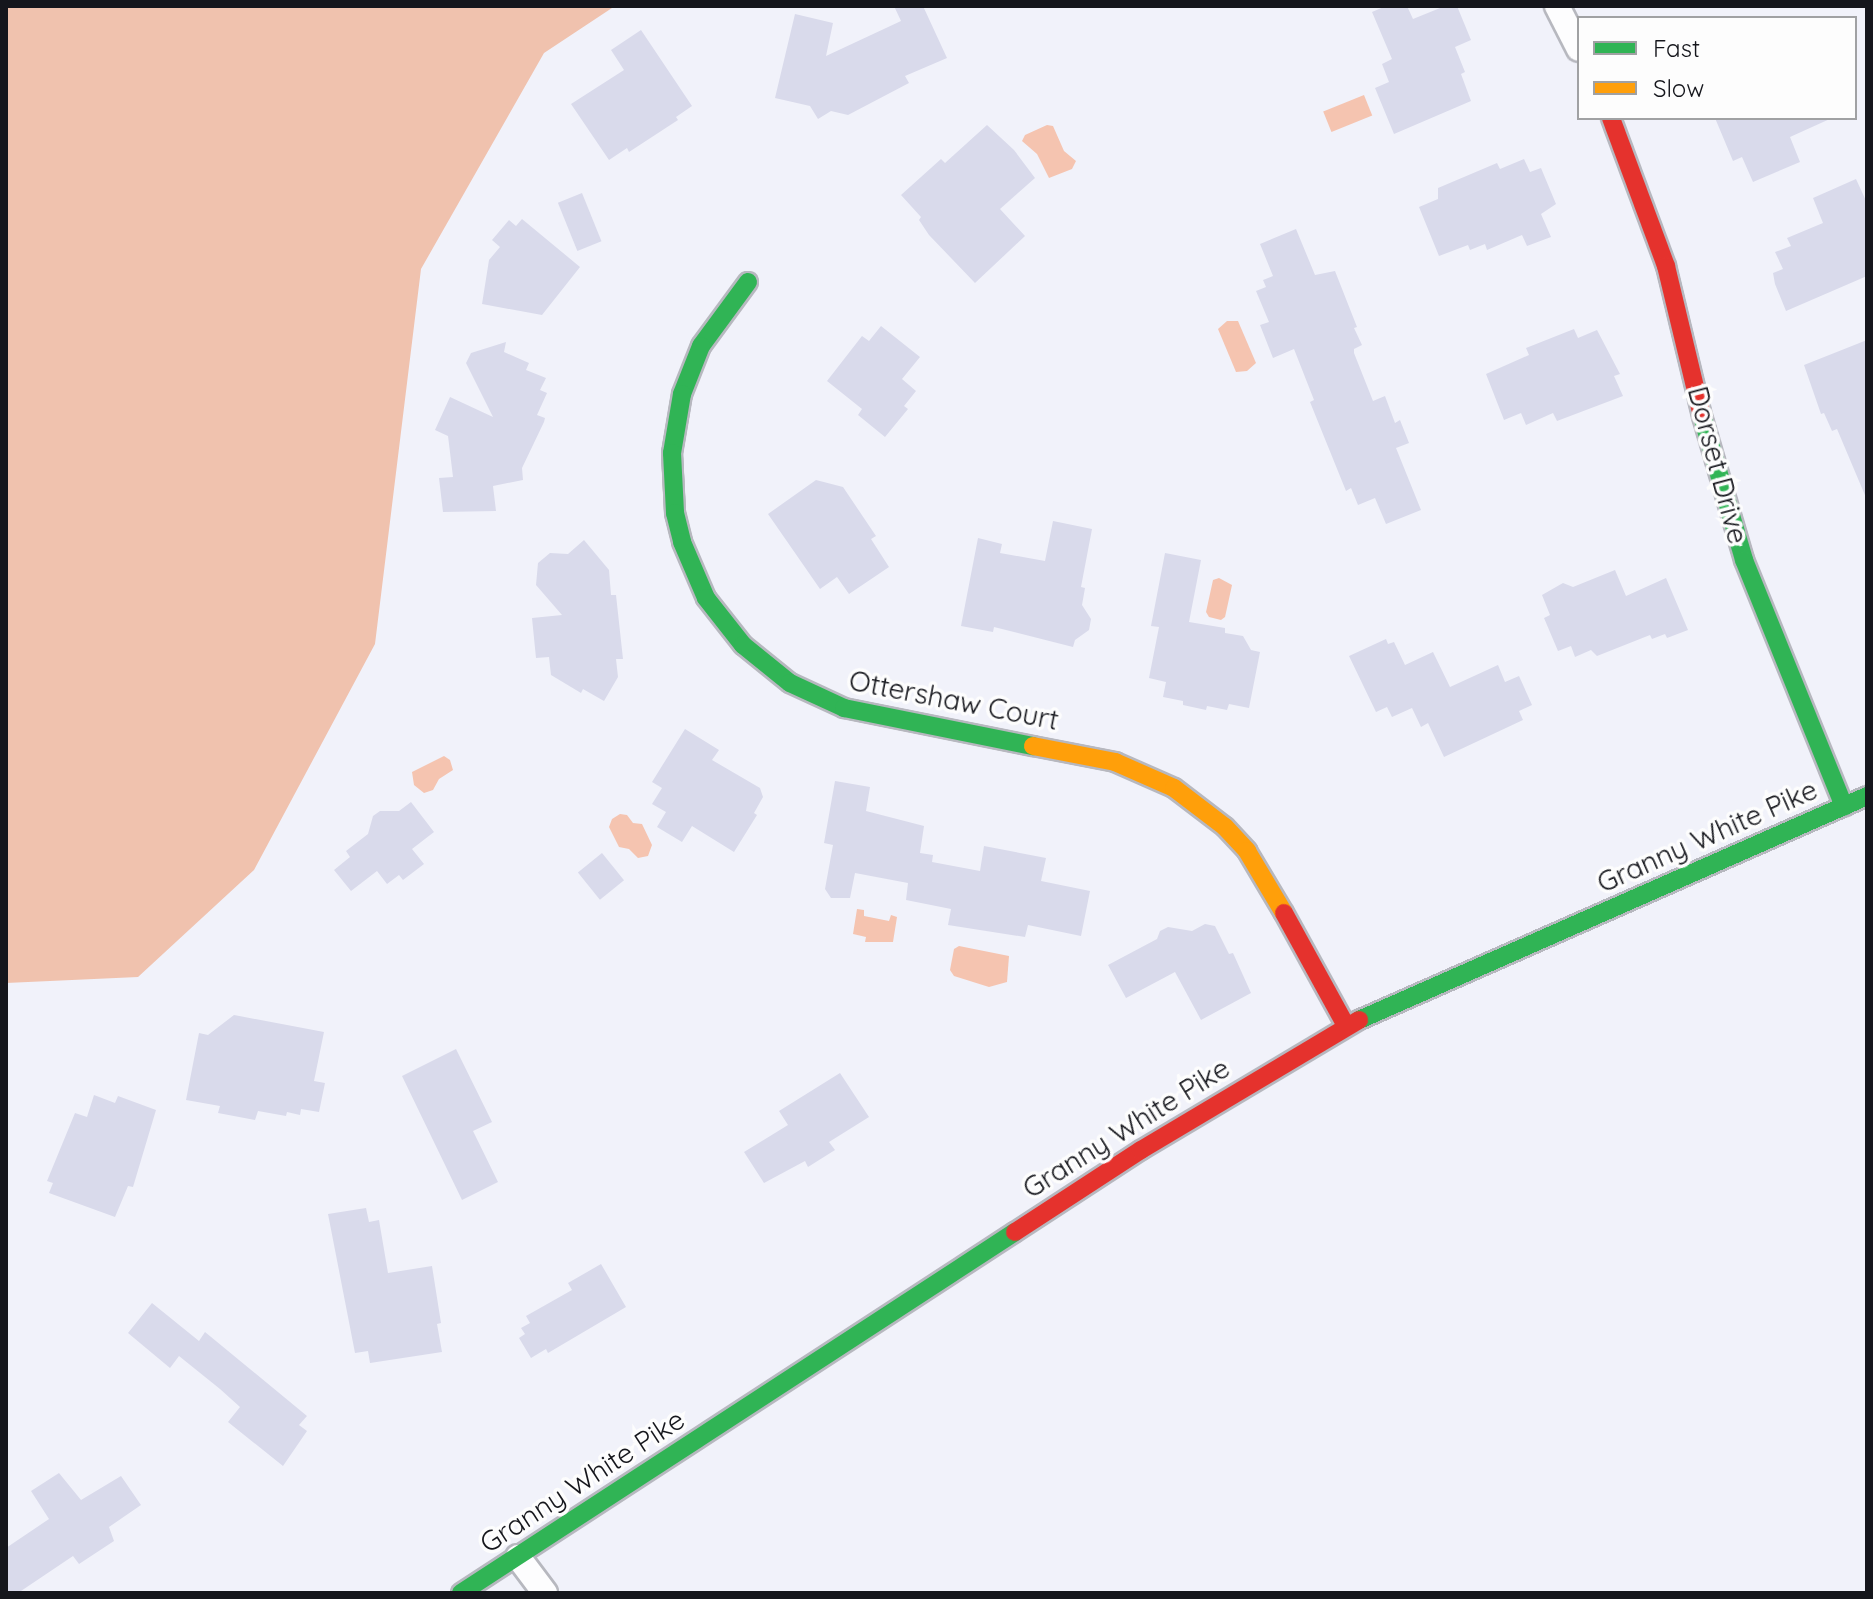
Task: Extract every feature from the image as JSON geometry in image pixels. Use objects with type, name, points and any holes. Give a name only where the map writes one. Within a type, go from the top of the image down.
[{"type":"street","points":[[1557,6],[1577,45]]},
{"type":"street","name":"Dorset Drive","points":[[1612,120],[1666,266],[1707,438],[1744,560],[1844,806]]},
{"type":"street","name":"Ottershaw Court","points":[[748,282],[701,346],[682,394],[672,453],[673,498],[682,542],[706,598],[723,622],[743,645],[778,674],[816,697],[844,708],[1105,759],[1174,788],[1209,813],[1247,851],[1346,1026]]},
{"type":"street","name":"Granny White Pike","points":[[461,1593],[1141,1150],[1346,1026],[1867,796]]},
{"type":"street","points":[[518,1557],[545,1593]]},
{"type":"shaded area","points":[[6,6],[615,6],[544,53],[421,269],[375,644],[254,870],[138,977],[6,983]]},
{"type":"shaded area","points":[[1364,95],[1372,115],[1331,132],[1323,111]]},
{"type":"shaded area","points":[[1047,125],[1053,126],[1064,151],[1076,161],[1072,169],[1049,178],[1037,154],[1022,141],[1025,135]]},
{"type":"shaded area","points":[[1227,321],[1238,321],[1256,363],[1247,371],[1236,372],[1218,329]]},
{"type":"shaded area","points":[[1219,578],[1232,585],[1225,617],[1221,620],[1209,617],[1206,612],[1213,580]]},
{"type":"shaded area","points":[[444,756],[450,760],[453,770],[439,779],[433,790],[424,793],[414,785],[412,772]]},
{"type":"shaded area","points":[[620,814],[627,815],[633,823],[642,824],[652,845],[648,856],[638,858],[629,849],[619,847],[609,827],[612,819]]},
{"type":"shaded area","points":[[857,909],[864,910],[864,916],[889,921],[891,915],[897,917],[893,942],[865,942],[866,937],[853,934]]},
{"type":"shaded area","points":[[959,946],[1009,956],[1007,982],[989,987],[954,976],[950,970],[954,949]]},
{"type":"building","points":[[894,6],[923,6],[947,58],[905,76],[909,83],[848,115],[831,111],[818,119],[810,106],[775,98],[795,14],[833,23],[826,56],[901,21]]},
{"type":"building","points":[[1386,6],[1407,6],[1413,19],[1445,6],[1457,6],[1471,40],[1455,47],[1465,72],[1461,74],[1471,101],[1394,134],[1375,88],[1389,82],[1382,64],[1392,59],[1372,12]]},
{"type":"building","points":[[641,30],[692,106],[676,117],[678,120],[629,152],[627,148],[609,160],[571,104],[624,70],[611,50]]},
{"type":"building","points":[[1716,120],[1828,120],[1790,137],[1800,162],[1753,182],[1742,157],[1733,161]]},
{"type":"building","points":[[987,125],[1014,150],[1035,178],[1000,209],[1025,236],[975,283],[929,235],[919,220],[921,217],[901,195],[941,159],[945,163]]},
{"type":"building","points":[[1524,159],[1530,172],[1541,168],[1556,204],[1541,214],[1551,237],[1527,246],[1522,235],[1487,250],[1485,244],[1470,250],[1468,245],[1439,256],[1419,207],[1438,199],[1438,188],[1497,163],[1500,169]]},
{"type":"building","points":[[1856,179],[1867,203],[1867,276],[1786,311],[1775,284],[1773,273],[1783,269],[1775,252],[1791,246],[1787,238],[1823,223],[1813,198]]},
{"type":"building","points":[[582,193],[601,241],[577,251],[558,203]]},
{"type":"building","points":[[522,219],[580,267],[542,315],[482,304],[489,260],[500,247],[492,240],[509,220],[516,226]]},
{"type":"building","points":[[1296,229],[1315,275],[1335,271],[1357,327],[1354,328],[1362,345],[1354,349],[1354,353],[1373,401],[1385,396],[1395,423],[1400,420],[1409,443],[1396,448],[1421,510],[1386,524],[1375,498],[1358,505],[1351,488],[1346,491],[1310,402],[1314,400],[1294,349],[1273,358],[1260,325],[1269,322],[1256,291],[1266,287],[1263,280],[1273,276],[1260,244]]},
{"type":"building","points":[[881,326],[920,357],[902,379],[916,391],[904,406],[908,409],[885,437],[858,415],[862,409],[827,381],[862,336],[869,341]]},
{"type":"building","points":[[1574,329],[1578,338],[1597,330],[1620,374],[1614,376],[1623,396],[1557,421],[1553,413],[1526,425],[1521,413],[1504,420],[1486,374],[1529,355],[1526,348]]},
{"type":"building","points":[[1867,340],[1867,500],[1837,429],[1832,431],[1824,413],[1821,414],[1804,365]]},
{"type":"building","points":[[506,342],[504,352],[529,363],[526,370],[546,378],[540,390],[547,393],[537,415],[545,418],[522,468],[523,480],[493,486],[496,511],[443,512],[439,478],[453,477],[448,436],[435,430],[450,397],[493,417],[466,363],[471,353]]},
{"type":"building","points":[[816,480],[843,487],[876,536],[871,539],[889,567],[849,594],[837,577],[820,589],[768,514]]},
{"type":"building","points":[[1053,521],[1092,529],[1081,587],[1085,588],[1082,605],[1091,619],[1089,630],[1075,640],[1073,647],[994,627],[993,632],[961,626],[978,538],[1002,544],[1000,553],[1045,561]]},
{"type":"building","points":[[584,540],[609,570],[611,595],[616,595],[623,659],[616,659],[618,677],[604,701],[583,689],[581,693],[551,675],[549,657],[536,658],[532,618],[562,615],[536,585],[538,563],[550,553],[568,554]]},
{"type":"building","points":[[1165,553],[1201,560],[1189,622],[1225,628],[1225,633],[1243,636],[1251,650],[1260,652],[1249,708],[1229,704],[1227,710],[1207,706],[1206,710],[1183,705],[1183,701],[1163,697],[1166,682],[1149,678],[1159,627],[1151,626]]},
{"type":"building","points":[[1615,570],[1626,596],[1666,578],[1688,630],[1667,638],[1665,634],[1652,639],[1650,635],[1597,656],[1591,650],[1575,657],[1571,646],[1558,651],[1544,618],[1550,615],[1542,595],[1563,583],[1573,587]]},
{"type":"building","points":[[1386,639],[1388,644],[1394,642],[1405,665],[1433,652],[1450,687],[1498,665],[1505,682],[1519,676],[1532,705],[1519,711],[1523,720],[1444,757],[1428,723],[1421,727],[1412,708],[1392,717],[1387,707],[1376,712],[1349,656]]},
{"type":"building","points":[[685,729],[719,750],[712,760],[760,788],[763,797],[754,813],[757,815],[734,852],[692,826],[682,842],[657,827],[666,812],[652,804],[662,788],[652,782]]},
{"type":"building","points":[[835,781],[870,787],[866,811],[924,826],[920,853],[933,855],[932,862],[980,871],[984,846],[1046,858],[1041,881],[1090,891],[1081,936],[1028,925],[1025,937],[948,925],[951,909],[906,900],[908,883],[855,873],[850,898],[831,898],[825,889],[833,845],[824,843]]},
{"type":"building","points":[[411,802],[434,832],[412,849],[424,864],[403,880],[399,875],[387,884],[377,871],[351,891],[334,870],[350,857],[346,851],[368,834],[373,816],[380,811],[399,811]]},
{"type":"building","points":[[602,853],[624,880],[600,900],[578,873]]},
{"type":"building","points":[[1205,924],[1215,926],[1229,954],[1233,953],[1251,993],[1201,1020],[1175,972],[1126,998],[1108,965],[1157,939],[1160,931],[1168,927],[1192,931]]},
{"type":"building","points":[[234,1015],[324,1032],[314,1081],[325,1083],[319,1112],[301,1109],[300,1115],[287,1112],[286,1116],[258,1111],[255,1120],[218,1113],[220,1106],[186,1100],[199,1033],[208,1035]]},
{"type":"building","points":[[456,1049],[492,1122],[473,1131],[498,1182],[462,1200],[402,1076]]},
{"type":"building","points":[[840,1073],[869,1117],[829,1142],[835,1150],[808,1167],[805,1161],[764,1183],[744,1152],[788,1125],[779,1111]]},
{"type":"building","points":[[94,1095],[115,1103],[118,1096],[156,1110],[133,1187],[128,1186],[115,1217],[49,1193],[53,1183],[47,1181],[75,1113],[87,1117]]},
{"type":"building","points":[[366,1208],[369,1222],[379,1220],[388,1273],[432,1266],[442,1352],[370,1363],[368,1351],[355,1353],[328,1214]]},
{"type":"building","points":[[601,1264],[626,1307],[548,1353],[546,1349],[531,1358],[519,1338],[525,1334],[521,1328],[530,1323],[526,1316],[572,1290],[568,1283]]},
{"type":"building","points":[[152,1303],[199,1341],[205,1332],[307,1416],[299,1425],[307,1431],[283,1466],[228,1422],[240,1407],[220,1389],[179,1356],[170,1368],[128,1333]]},
{"type":"building","points":[[59,1473],[81,1500],[121,1476],[141,1505],[109,1527],[114,1541],[79,1564],[73,1556],[18,1593],[6,1593],[6,1548],[49,1519],[31,1491]]},
{"type":"traffic: fast","points":[[748,282],[701,346],[682,394],[672,453],[675,513],[682,542],[706,598],[743,645],[790,683],[844,708],[1033,746]]},
{"type":"traffic: fast","points":[[1702,416],[1744,560],[1844,806]]},
{"type":"traffic: fast","points":[[1359,1020],[1867,796]]},
{"type":"traffic: fast","points":[[461,1593],[1015,1232]]},
{"type":"traffic: slow","points":[[1033,746],[1115,762],[1174,788],[1225,827],[1247,851],[1284,913]]},
{"type":"traffic: jam","points":[[1612,120],[1666,266],[1702,416]]},
{"type":"traffic: jam","points":[[1284,913],[1346,1026]]},
{"type":"traffic: jam","points":[[1015,1232],[1141,1150],[1359,1020]]}]
